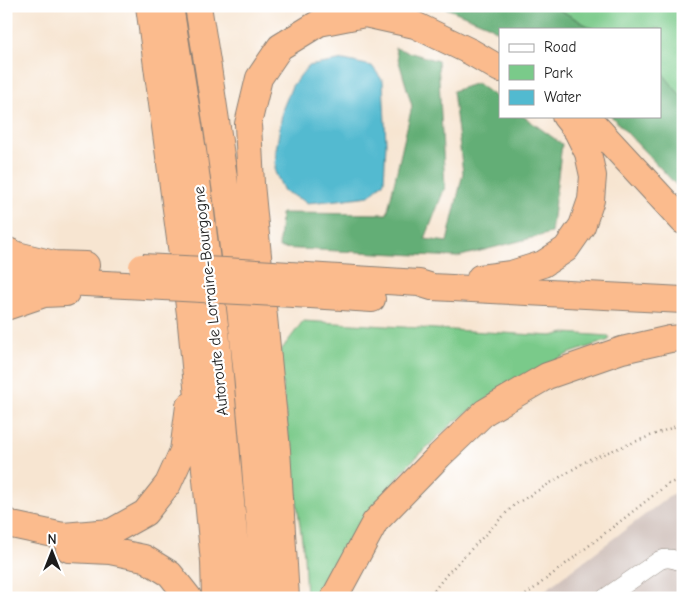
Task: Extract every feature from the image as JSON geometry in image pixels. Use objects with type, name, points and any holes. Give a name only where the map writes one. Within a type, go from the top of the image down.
[{"type":"highway","points":[[139,6],[162,101]]},
{"type":"highway","points":[[149,6],[191,323],[214,562],[215,598]]},
{"type":"highway","name":"Autoroute de Lorraine-Bourgogne","points":[[170,6],[194,157],[217,342],[238,598]]},
{"type":"highway","name":"Autoroute de Lorraine-Bourgogne","points":[[198,6],[220,151],[241,323],[252,434],[264,598]]},
{"type":"highway","points":[[405,6],[480,40],[499,52]]},
{"type":"highway","points":[[286,598],[277,450],[252,194],[248,124],[259,78],[280,48],[319,23],[366,14],[415,25],[472,52],[499,68]]},
{"type":"highway","points":[[309,286],[419,283],[436,279],[475,279],[512,274],[543,264],[566,249],[582,226],[591,200],[593,176],[588,153],[577,131],[567,118]]},
{"type":"highway","points":[[588,118],[683,222]]},
{"type":"highway","points":[[6,250],[54,264],[143,277]]},
{"type":"highway","points":[[6,265],[45,266],[54,264]]},
{"type":"highway","points":[[6,307],[44,294],[89,291],[105,284],[143,277],[225,271],[309,286],[683,315]]},
{"type":"highway","points":[[6,279],[105,284]]},
{"type":"highway","points":[[419,283],[432,287],[683,300]]},
{"type":"highway","points":[[6,521],[12,525],[63,536],[111,532],[145,513],[168,484],[183,451],[189,406],[191,323]]},
{"type":"highway","points":[[334,598],[375,522],[485,412],[547,376],[622,350],[670,338],[683,338]]},
{"type":"highway","points":[[6,541],[51,548],[110,551],[144,558],[170,574],[189,598]]},
{"type":"lane","points":[[605,598],[660,560],[674,558],[683,562]]},
{"type":"path","points":[[428,598],[447,574],[514,505],[590,459],[683,425]]},
{"type":"path","points":[[522,598],[668,484],[683,478]]},
{"type":"shaded area","points":[[683,490],[683,598],[535,598],[671,495]]},
{"type":"green space","points":[[441,6],[553,6],[591,28],[499,28],[499,32],[490,26]]},
{"type":"green space","points":[[553,6],[683,6],[683,99],[662,73],[662,28],[591,28]]},
{"type":"green space","points":[[395,48],[438,61],[445,187],[425,239],[447,242],[463,173],[453,91],[477,83],[499,99],[499,118],[526,118],[562,144],[551,233],[457,257],[279,248],[281,213],[387,214],[412,106]]},
{"type":"green space","points":[[662,73],[683,99],[683,192],[613,118],[662,118]]},
{"type":"green space","points":[[303,321],[552,336],[565,333],[609,336],[609,340],[568,354],[506,386],[454,422],[409,464],[376,505],[324,598],[306,598],[304,555],[288,438],[279,353]]},
{"type":"water","points":[[344,60],[372,66],[383,81],[386,143],[384,182],[369,196],[308,203],[284,191],[275,172],[276,150],[283,108],[292,86],[308,66]]}]
